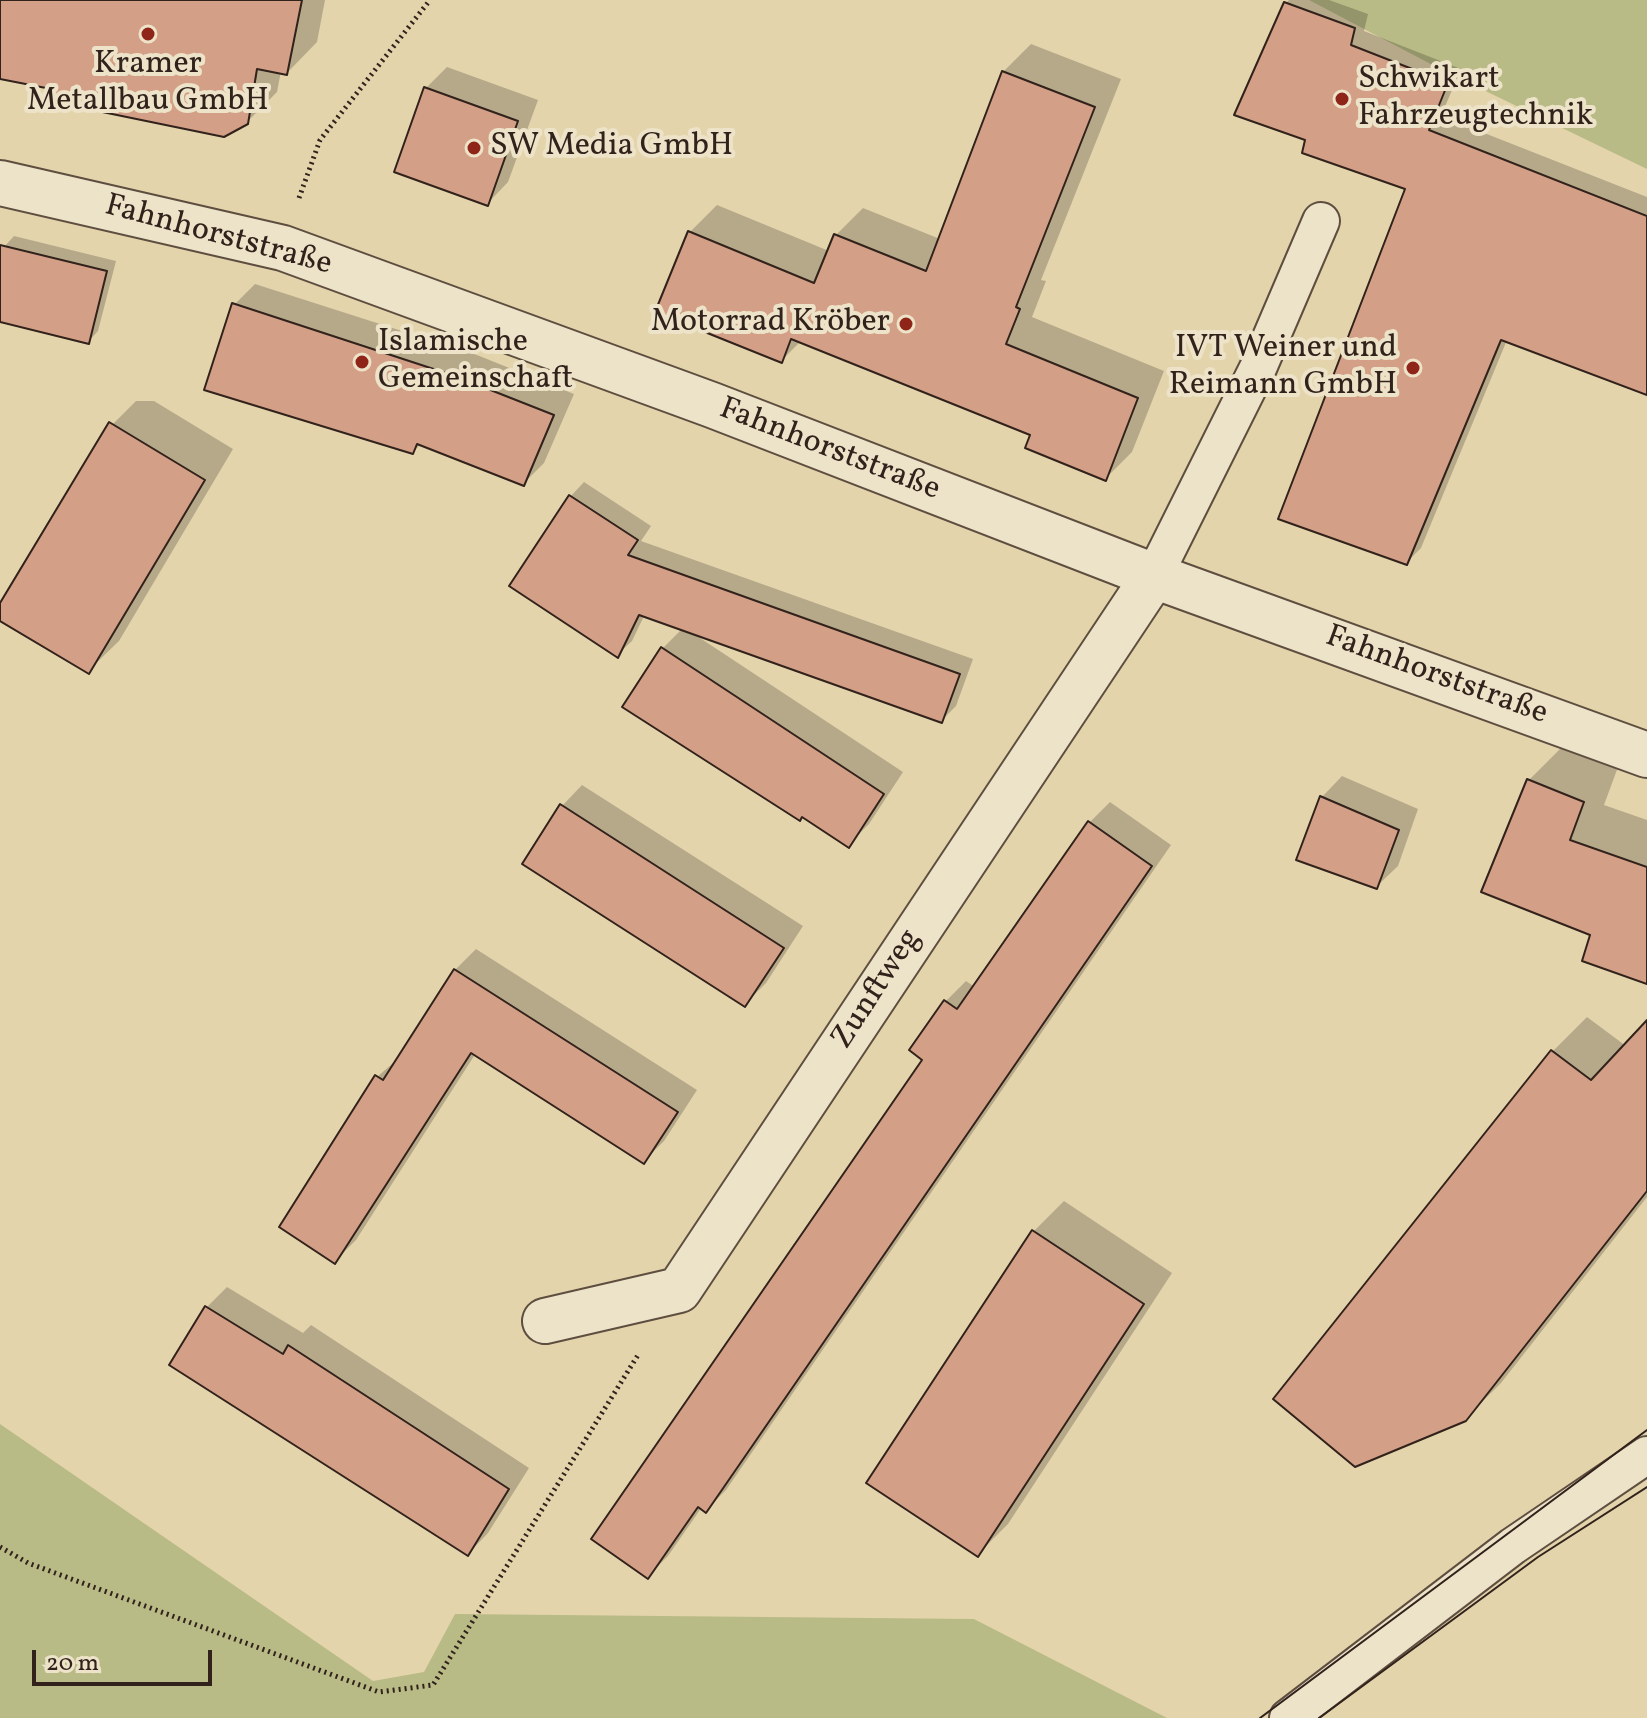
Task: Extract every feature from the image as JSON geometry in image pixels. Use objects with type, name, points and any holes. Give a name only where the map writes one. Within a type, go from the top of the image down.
[{"type":"street","name":"Fahnhorststraße","points":[[0,183],[283,248],[712,405],[1154,576],[1647,755]]},
{"type":"street","name":"Zunftweg","points":[[679,1290],[1154,576]]},
{"type":"street","points":[[545,1321],[679,1290]]},
{"type":"lane","points":[[1154,576],[1258,368],[1321,221]]},
{"type":"lane","points":[[1288,1718],[1513,1546],[1647,1455]]},
{"type":"path","points":[[283,248],[320,140],[430,0]]},
{"type":"path","points":[[0,1547],[28,1563],[379,1692],[433,1685],[679,1290]]},
{"type":"green space","points":[[1309,0],[1647,0],[1647,169],[1442,70]]},
{"type":"green space","points":[[0,1424],[373,1681],[424,1672],[455,1614],[974,1619],[1167,1718],[0,1718]]},
{"type":"building","name":"Kramer Metallbau GmbH","points":[[0,0],[302,0],[287,75],[257,69],[248,124],[224,137],[44,100],[46,88],[0,79]]},
{"type":"building","name":"IVT Weiner und Reimann GmbH","points":[[1284,2],[1355,28],[1351,45],[1448,83],[1429,130],[1647,216],[1647,395],[1501,340],[1407,565],[1278,519],[1405,189],[1302,153],[1305,140],[1234,115]]},
{"type":"building","points":[[1002,71],[1095,107],[1016,307],[1020,309],[1006,344],[1138,398],[1106,481],[1025,448],[1030,435],[791,339],[782,363],[655,312],[688,231],[814,283],[834,234],[926,271]]},
{"type":"building","points":[[424,87],[518,121],[488,206],[394,172]]},
{"type":"building","points":[[0,245],[107,271],[89,344],[0,322]]},
{"type":"building","points":[[232,303],[455,376],[554,415],[524,486],[417,444],[413,454],[204,390]]},
{"type":"building","points":[[109,422],[205,480],[89,674],[0,621],[0,603]]},
{"type":"building","points":[[569,495],[638,540],[628,555],[960,674],[942,723],[639,615],[618,658],[509,586]]},
{"type":"building","points":[[661,647],[884,794],[849,848],[802,817],[800,821],[622,707]]},
{"type":"building","points":[[1527,779],[1584,802],[1570,840],[1647,867],[1647,984],[1582,961],[1590,935],[1481,892]]},
{"type":"building","points":[[1320,796],[1399,830],[1377,889],[1296,860]]},
{"type":"building","points":[[560,804],[784,948],[745,1007],[522,864]]},
{"type":"building","points":[[1088,821],[1152,866],[706,1513],[698,1507],[648,1579],[591,1539],[922,1060],[909,1050],[944,1000],[957,1009]]},
{"type":"building","points":[[454,969],[678,1112],[644,1164],[471,1053],[335,1264],[279,1227],[375,1075],[383,1080]]},
{"type":"building","points":[[1647,1020],[1647,1191],[1466,1421],[1355,1467],[1273,1399],[1551,1050],[1591,1080]]},
{"type":"building","points":[[1032,1230],[1144,1304],[978,1557],[866,1483]]},
{"type":"building","points":[[205,1306],[283,1354],[288,1345],[509,1489],[468,1556],[169,1365]]},
{"type":"tram line","points":[[1260,1718],[1647,1430]]},
{"type":"tram line","points":[[1319,1718],[1538,1557],[1647,1487]]},
{"type":"place","name":"Kramer Metallbau GmbH","points":[[148,34]]},
{"type":"place","name":"Schwikart Fahrzeugtechnik","points":[[1342,99]]},
{"type":"place","name":"SW Media GmbH","points":[[474,148]]},
{"type":"place","name":"Motorrad Kröber","points":[[906,324]]},
{"type":"place","name":"Islamische Gemeinschaft","points":[[362,362]]},
{"type":"place","name":"IVT Weiner und Reimann GmbH","points":[[1413,368]]}]
